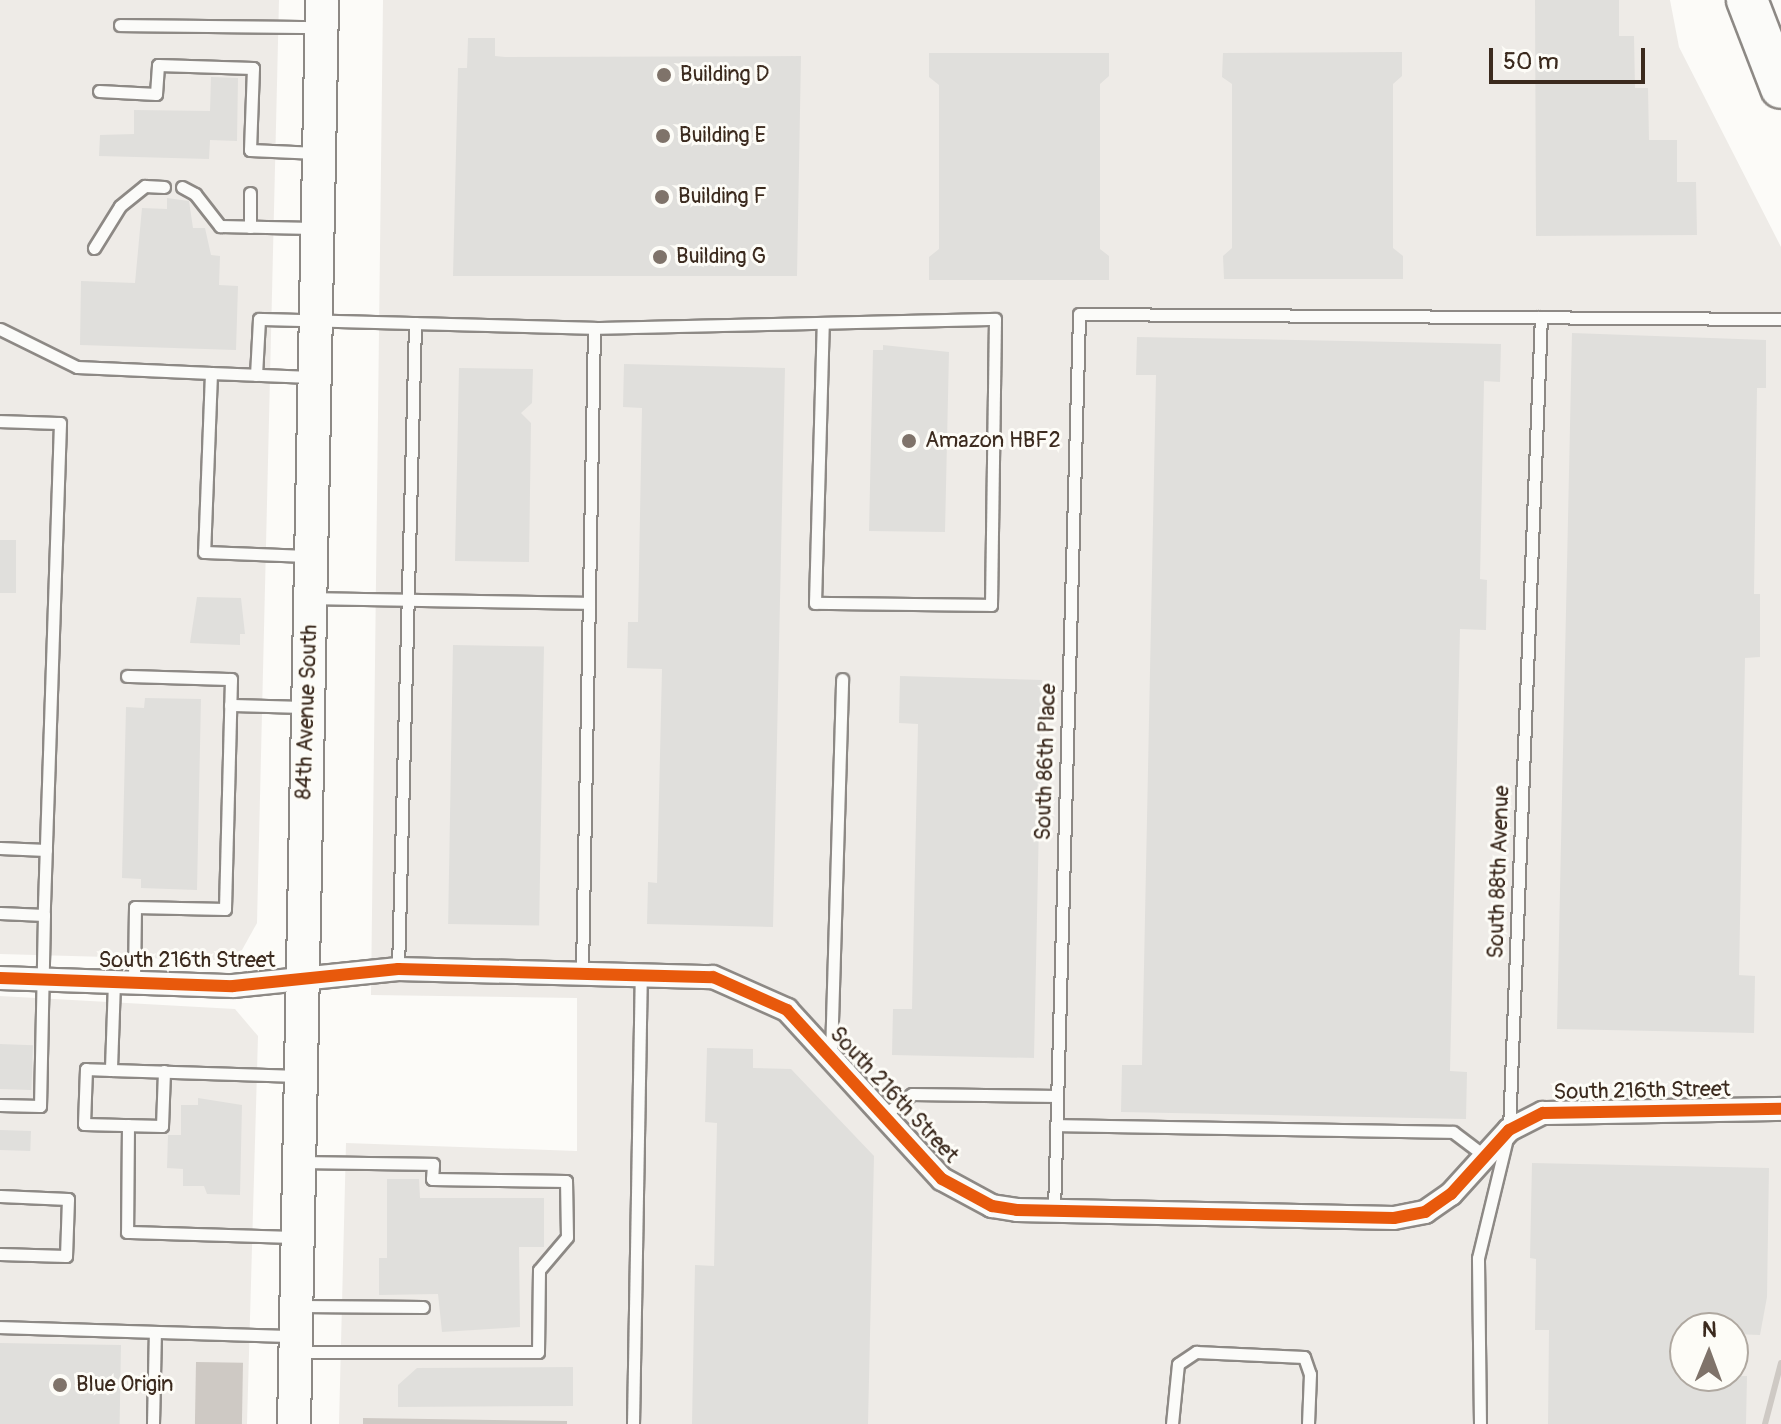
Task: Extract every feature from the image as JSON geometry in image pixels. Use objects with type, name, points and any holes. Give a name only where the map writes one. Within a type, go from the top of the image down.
[{"type":"highway","points":[[1747,0],[1781,88]]},
{"type":"main road","name":"84th Avenue South","points":[[294,1424],[322,14]]},
{"type":"street","name":"South 216th Street","points":[[0,978],[233,986],[398,969],[713,977],[760,995],[787,1010],[942,1179],[992,1206],[1054,1211],[1394,1218],[1425,1212],[1451,1194],[1509,1130],[1543,1113],[1781,1109]]},
{"type":"lane","points":[[120,25],[322,14]]},
{"type":"lane","points":[[99,91],[156,94],[158,65],[253,68],[250,150],[319,153]]},
{"type":"lane","points":[[94,248],[120,206],[145,186],[164,187]]},
{"type":"lane","points":[[182,187],[195,194],[220,226],[318,228]]},
{"type":"lane","points":[[250,193],[250,227]]},
{"type":"lane","name":"South 86th Place","points":[[1054,1211],[1079,314],[1541,317]]},
{"type":"lane","points":[[1541,317],[1781,319]]},
{"type":"lane","name":"South 88th Avenue","points":[[1480,1424],[1478,1258],[1509,1130],[1541,317]]},
{"type":"lane","points":[[256,375],[259,319],[594,328],[995,319],[991,605],[815,603],[823,324]]},
{"type":"lane","points":[[398,969],[415,323]]},
{"type":"lane","points":[[582,973],[594,328]]},
{"type":"lane","points":[[0,329],[77,367],[315,377]]},
{"type":"lane","points":[[211,373],[204,552],[311,557]]},
{"type":"lane","points":[[0,421],[60,423],[40,1106],[0,1105]]},
{"type":"lane","points":[[310,598],[589,603]]},
{"type":"lane","points":[[111,1070],[135,907],[225,909],[231,679],[127,676]]},
{"type":"lane","points":[[831,1058],[842,679]]},
{"type":"lane","points":[[230,705],[307,707]]},
{"type":"lane","points":[[0,848],[46,850]]},
{"type":"lane","points":[[0,913],[44,915]]},
{"type":"lane","points":[[633,1424],[641,975]]},
{"type":"lane","points":[[164,1071],[162,1126],[84,1124],[86,1069],[164,1071],[301,1076]]},
{"type":"lane","points":[[884,1115],[912,1094],[1057,1096]]},
{"type":"lane","points":[[128,1125],[127,1232],[297,1237]]},
{"type":"lane","points":[[1056,1125],[1453,1132],[1485,1156]]},
{"type":"lane","points":[[0,1327],[155,1332],[295,1331],[538,1352],[539,1270],[567,1237],[566,1181],[432,1179],[433,1164],[299,1162]]},
{"type":"lane","points":[[0,1196],[68,1199],[66,1256],[0,1254]]},
{"type":"lane","points":[[295,1331],[423,1307]]},
{"type":"lane","points":[[153,1424],[155,1332]]},
{"type":"lane","points":[[1172,1424],[1178,1364],[1196,1352],[1304,1357],[1310,1374],[1308,1424]]},
{"type":"shaded area","points":[[0,0],[279,0],[257,923],[242,950],[215,960],[0,954]]},
{"type":"shaded area","points":[[383,0],[1670,0],[1679,47],[1781,247],[1781,1424],[339,1424],[346,1143],[577,1151],[577,998],[371,995]]},
{"type":"shaded area","points":[[0,996],[235,1009],[258,1036],[247,1424],[0,1424]]},
{"type":"shaded area","points":[[196,1362],[243,1363],[242,1424],[195,1424]]},
{"type":"shaded area","points":[[363,1418],[567,1421],[567,1424],[363,1424]]},
{"type":"building","points":[[1535,0],[1619,0],[1619,36],[1634,36],[1635,88],[1648,88],[1649,140],[1677,140],[1677,182],[1696,182],[1697,235],[1536,236]]},
{"type":"building","points":[[468,38],[495,38],[495,56],[505,57],[801,56],[797,276],[453,276],[458,68],[467,68]]},
{"type":"building","points":[[1402,52],[1402,76],[1393,84],[1393,248],[1403,256],[1403,279],[1224,279],[1223,256],[1232,248],[1232,84],[1222,77],[1223,53]]},
{"type":"building","points":[[929,53],[1109,53],[1109,76],[1100,84],[1100,249],[1109,256],[1109,280],[929,280],[929,257],[939,249],[939,85],[929,77]]},
{"type":"building","points":[[211,77],[238,78],[237,141],[210,140],[209,159],[99,156],[100,135],[134,134],[134,110],[210,111]]},
{"type":"building","points":[[167,198],[189,201],[193,228],[205,228],[211,255],[220,256],[219,285],[238,286],[236,350],[80,345],[81,281],[135,283],[142,208],[167,209]]},
{"type":"building","points":[[1572,333],[1766,340],[1766,388],[1757,388],[1754,594],[1760,594],[1760,657],[1745,658],[1739,975],[1755,976],[1754,1033],[1557,1029]]},
{"type":"building","points":[[1137,337],[1501,344],[1500,382],[1484,381],[1480,579],[1487,580],[1486,630],[1460,629],[1450,1071],[1467,1072],[1466,1119],[1121,1112],[1122,1065],[1142,1065],[1156,375],[1136,375]]},
{"type":"building","name":"Amazon HBF2","points":[[883,345],[949,352],[945,532],[869,531],[873,350],[883,350]]},
{"type":"building","points":[[624,364],[785,368],[773,927],[647,924],[648,882],[657,883],[662,669],[627,668],[628,622],[638,622],[642,408],[623,407]]},
{"type":"building","points":[[459,368],[533,369],[532,403],[521,413],[531,423],[529,562],[455,561]]},
{"type":"building","points":[[0,540],[16,540],[16,593],[0,593]]},
{"type":"building","points":[[197,597],[241,598],[245,634],[240,634],[240,645],[190,643]]},
{"type":"building","points":[[453,645],[544,647],[539,926],[448,924]]},
{"type":"building","points":[[900,676],[1042,680],[1034,1058],[892,1055],[893,1009],[912,1009],[918,724],[899,723]]},
{"type":"building","points":[[145,698],[201,699],[197,890],[141,888],[141,879],[122,878],[126,707],[144,708]]},
{"type":"building","points":[[0,1044],[33,1045],[31,1090],[0,1089]]},
{"type":"building","points":[[707,1048],[753,1049],[753,1068],[791,1069],[874,1156],[868,1424],[692,1424],[695,1265],[714,1266],[717,1123],[705,1122]]},
{"type":"building","points":[[198,1098],[242,1105],[240,1195],[207,1194],[204,1186],[183,1186],[183,1169],[167,1168],[168,1135],[181,1135],[181,1105],[198,1105]]},
{"type":"building","points":[[0,1130],[31,1131],[30,1151],[0,1150]]},
{"type":"building","points":[[1532,1163],[1769,1168],[1767,1297],[1760,1335],[1749,1335],[1749,1312],[1669,1312],[1669,1392],[1747,1392],[1746,1424],[1548,1424],[1549,1330],[1535,1330],[1536,1259],[1530,1258]]},
{"type":"building","points":[[387,1179],[419,1179],[420,1198],[544,1198],[544,1247],[519,1247],[520,1327],[442,1332],[438,1294],[379,1295],[379,1258],[387,1258]]},
{"type":"building","name":"Blue Origin","points":[[0,1343],[121,1345],[120,1424],[0,1424]]},
{"type":"building","points":[[573,1367],[573,1406],[398,1407],[398,1385],[417,1368]]},
{"type":"waterway","points":[[1765,1424],[1781,1363]]},
{"type":"cycle path","points":[[0,978],[233,986],[398,969],[713,977],[787,1010],[942,1179],[992,1206],[1017,1210],[1394,1218],[1425,1212],[1451,1194],[1509,1130],[1543,1113],[1781,1109]]},
{"type":"place","name":"Building D","points":[[664,75]]},
{"type":"place","name":"Building E","points":[[663,136]]},
{"type":"place","name":"Building F","points":[[662,197]]},
{"type":"place","name":"Building G","points":[[660,257]]},
{"type":"place","name":"Amazon HBF2","points":[[909,441]]},
{"type":"place","name":"Blue Origin","points":[[60,1385]]}]
